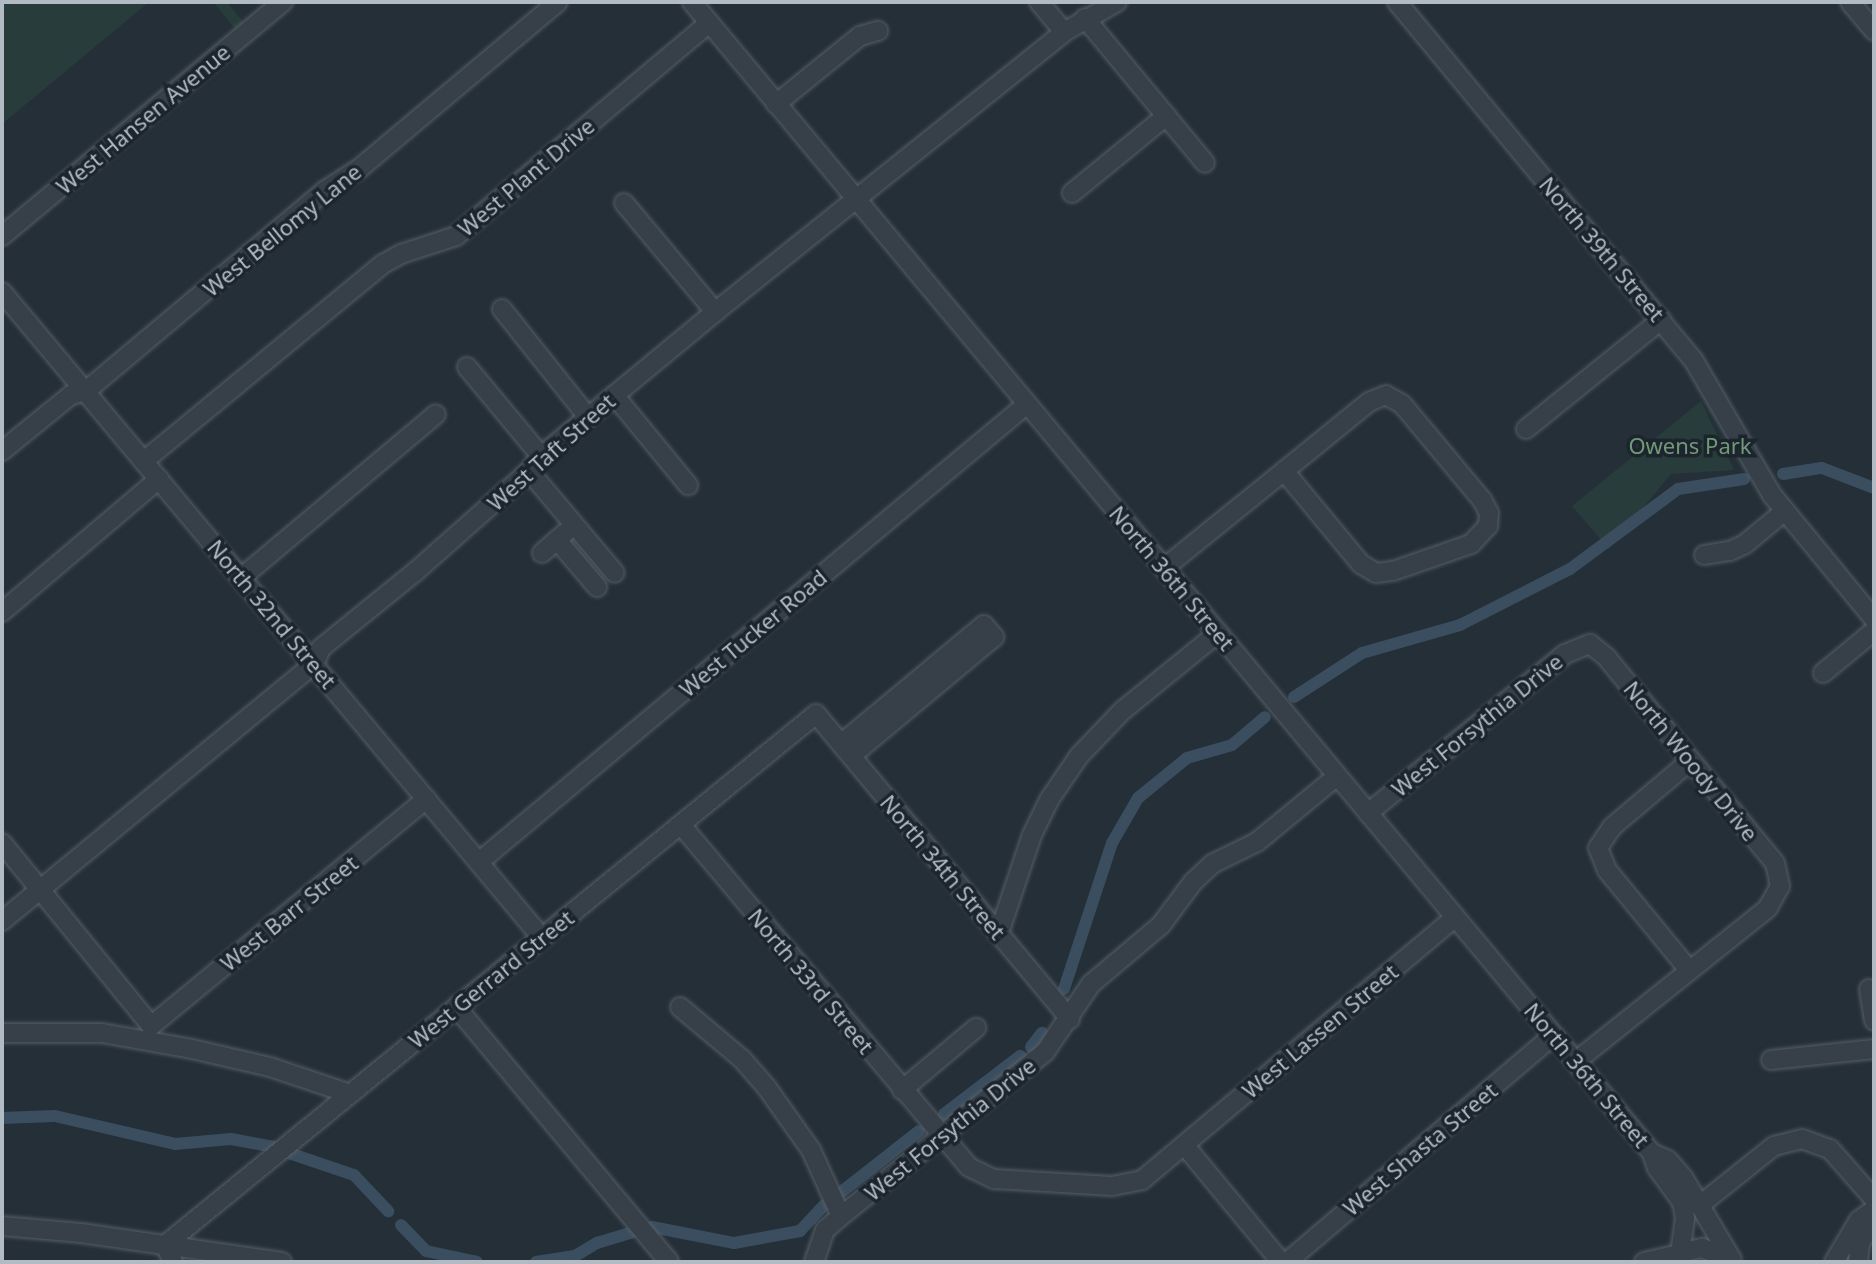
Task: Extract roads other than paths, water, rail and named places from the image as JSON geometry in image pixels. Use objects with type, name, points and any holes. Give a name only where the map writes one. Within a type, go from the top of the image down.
[{"type":"street","name":"West Hansen Avenue","points":[[2,236],[283,2]]},
{"type":"street","name":"West Bellomy Lane","points":[[2,451],[71,395],[86,391],[324,191],[360,168],[558,2]]},
{"type":"street","name":"North 36th Street","points":[[692,2],[1576,1061],[1652,1153],[1657,1168],[1691,1203],[1734,1261]]},
{"type":"street","points":[[1039,2],[1064,32]]},
{"type":"street","name":"West Taft Street","points":[[2,921],[314,664],[321,648],[415,572],[529,471],[541,456],[614,395],[854,198],[882,180],[1064,32],[1117,2]]},
{"type":"street","name":"North 39th Street","points":[[1397,2],[1700,369],[1756,470],[1785,511],[1874,619]]},
{"type":"street","points":[[1850,2],[1874,31]]},
{"type":"street","points":[[1085,18],[1205,163]]},
{"type":"street","name":"West Plant Drive","points":[[144,461],[383,264],[401,254],[456,236],[709,23]]},
{"type":"street","points":[[776,104],[860,36],[878,31]]},
{"type":"street","points":[[1072,193],[1166,116]]},
{"type":"street","points":[[624,203],[715,312]]},
{"type":"street","name":"North 32nd Street","points":[[2,292],[542,938]]},
{"type":"street","points":[[502,309],[588,417]]},
{"type":"street","points":[[1526,429],[1661,320]]},
{"type":"street","points":[[467,367],[541,456]]},
{"type":"street","points":[[614,395],[688,485]]},
{"type":"street","points":[[1164,568],[1369,402],[1386,395],[1402,404],[1482,500],[1489,513],[1488,526],[1471,544],[1393,571],[1376,573],[1361,564],[1284,471]]},
{"type":"street","name":"West Tucker Road","points":[[479,862],[1027,404]]},
{"type":"street","points":[[242,577],[436,414]]},
{"type":"street","points":[[529,471],[615,573]]},
{"type":"street","points":[[2,612],[159,479]]},
{"type":"street","points":[[1704,555],[1738,548],[1785,511]]},
{"type":"street","points":[[542,553],[575,525]]},
{"type":"street","points":[[557,540],[597,587]]},
{"type":"street","points":[[984,625],[994,637],[846,750],[984,625]]},
{"type":"street","points":[[1823,673],[1874,631]]},
{"type":"street","points":[[999,933],[1032,835],[1049,800],[1079,756],[1122,711],[1218,633]]},
{"type":"street","name":"West Forsythia Drive","points":[[1368,813],[1565,654],[1590,644]]},
{"type":"street","name":"North Woody Drive","points":[[1590,644],[1607,658],[1775,863],[1780,886],[1768,908],[1689,970]]},
{"type":"street","name":"North 34th Street","points":[[816,714],[1070,1019]]},
{"type":"street","name":"West Gerrard Street","points":[[169,1253],[350,1094],[816,714]]},
{"type":"street","points":[[1576,1061],[1689,970],[1607,870],[1598,848],[1612,827],[1690,761]]},
{"type":"street","name":"West Forsythia Drive","points":[[814,1262],[825,1230],[919,1151],[943,1136],[1033,1064],[1070,1019],[1091,984],[1161,925],[1193,882],[1212,864],[1257,842],[1337,776]]},
{"type":"street","name":"West Barr Street","points":[[150,1034],[426,799]]},
{"type":"street","name":"North 33rd Street","points":[[681,825],[943,1136]]},
{"type":"street","points":[[2,843],[150,1034]]},
{"type":"street","name":"West Lassen Street","points":[[943,1136],[969,1167],[994,1179],[1112,1186],[1142,1180],[1455,917]]},
{"type":"street","points":[[1869,989],[1874,1021]]},
{"type":"street","points":[[456,1007],[669,1262]]},
{"type":"street","points":[[680,1007],[742,1059],[767,1088],[811,1150],[841,1216]]},
{"type":"street","points":[[902,1090],[976,1028]]},
{"type":"street","points":[[2,1033],[150,1034],[270,1067],[350,1094]]},
{"type":"street","name":"West Shasta Street","points":[[1284,1262],[1554,1035]]},
{"type":"street","points":[[1771,1060],[1874,1049]]},
{"type":"street","points":[[1678,1256],[1691,1203],[1774,1146],[1802,1139],[1830,1149],[1874,1199]]},
{"type":"street","points":[[1185,1146],[1284,1262]]},
{"type":"street","points":[[1834,1262],[1859,1220],[1874,1213]]},
{"type":"street","points":[[1858,1262],[1860,1244],[1874,1213]]},
{"type":"street","points":[[2,1226],[169,1253],[282,1262]]},
{"type":"street","points":[[1644,1262],[1702,1248],[1734,1261]]},
{"type":"waterway","points":[[1783,474],[1822,468],[1874,488]]},
{"type":"waterway","points":[[1294,697],[1362,653],[1460,625],[1570,569],[1678,489],[1744,479]]},
{"type":"waterway","points":[[1064,989],[1112,843],[1138,798],[1187,758],[1232,745],[1265,717]]},
{"type":"waterway","points":[[1031,1047],[1042,1033]]},
{"type":"waterway","points":[[944,1114],[1020,1056]]},
{"type":"waterway","points":[[2,1118],[55,1116],[175,1144],[231,1139],[274,1147]]},
{"type":"waterway","points":[[840,1193],[919,1131]]},
{"type":"waterway","points":[[286,1152],[354,1175],[388,1211]]},
{"type":"waterway","points":[[652,1227],[734,1243],[800,1231],[824,1205]]},
{"type":"waterway","points":[[401,1225],[426,1251],[477,1262]]},
{"type":"waterway","points":[[536,1262],[575,1256],[597,1243],[632,1232]]},
{"type":"park label","name":"Owens Park","points":[[1690,446]]}]
